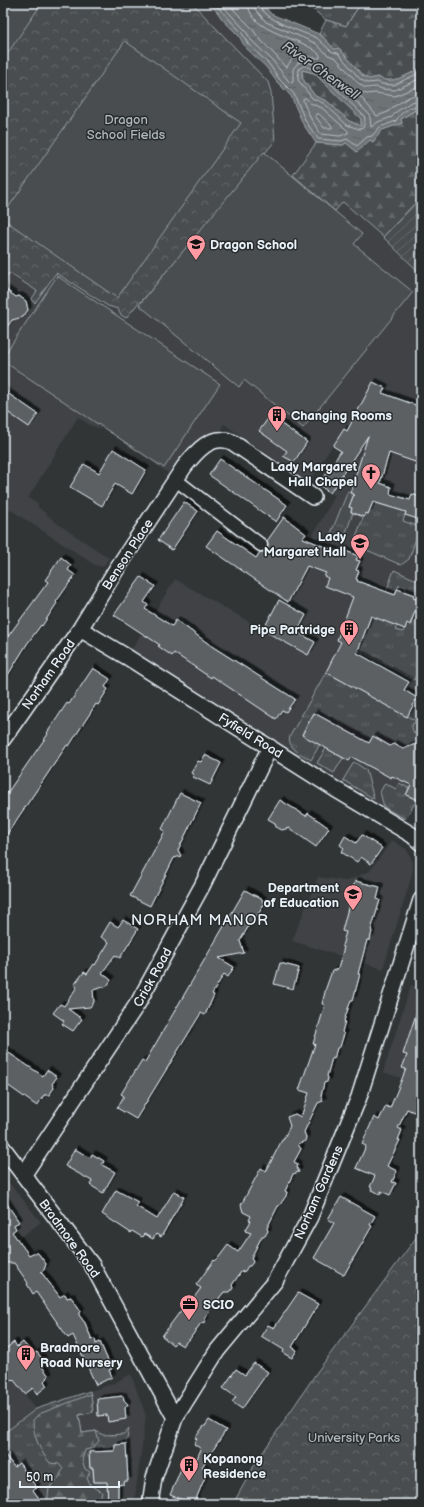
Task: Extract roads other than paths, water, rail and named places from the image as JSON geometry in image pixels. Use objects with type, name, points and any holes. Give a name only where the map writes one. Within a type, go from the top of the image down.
[{"type":"street","name":"Benson Place","points":[[80,629],[116,570],[176,480],[194,455],[202,447],[212,441],[226,440],[288,479],[313,497]]},
{"type":"street","points":[[176,480],[261,546]]},
{"type":"street","name":"Norham Road","points":[[3,739],[80,629]]},
{"type":"street","name":"Fyfield Road","points":[[80,629],[127,657],[335,789],[412,835],[421,843]]},
{"type":"street","name":"Crick Road","points":[[24,1174],[138,1003],[202,886],[270,747]]},
{"type":"street","name":"Norham Gardens","points":[[150,1504],[154,1478],[175,1418],[216,1351],[275,1280],[310,1218],[359,1097],[421,900]]},
{"type":"street","name":"Bradmore Road","points":[[3,1148],[92,1265],[175,1418]]},
{"type":"water","name":"River Cherwell","points":[[209,3],[262,3],[271,14],[319,34],[334,49],[339,48],[363,76],[369,79],[378,77],[394,80],[421,68],[421,112],[419,114],[415,110],[401,119],[402,123],[382,130],[373,142],[370,140],[357,152],[346,143],[343,145],[316,143],[303,124],[291,96],[277,82],[266,67],[245,47],[239,36]],"holes":[[[302,70],[314,73],[361,119],[361,126],[349,121],[327,101],[315,96],[302,78]]]},
{"type":"place","name":"Dragon School","points":[[196,261]]},
{"type":"place","name":"Changing Rooms","points":[[277,432]]},
{"type":"place","name":"Lady Margaret Hall Chapel","points":[[371,490]]},
{"type":"place","name":"Lady Margaret Hall","points":[[360,560]]},
{"type":"place","name":"Pipe Partridge","points":[[349,646]]},
{"type":"place","name":"Department of Education","points":[[353,911]]},
{"type":"place","name":"SCIO","points":[[189,1321]]},
{"type":"place","name":"Bradmore Road Nursery","points":[[26,1371]]},
{"type":"place","name":"Kopanong Residence","points":[[189,1482]]},
{"type":"district","name":"NORHAM MANOR","points":[[200,920]]},
{"type":"park label","name":"Dragon School Fields","points":[[126,126]]},
{"type":"park label","name":"University Parks","points":[[354,1437]]}]
